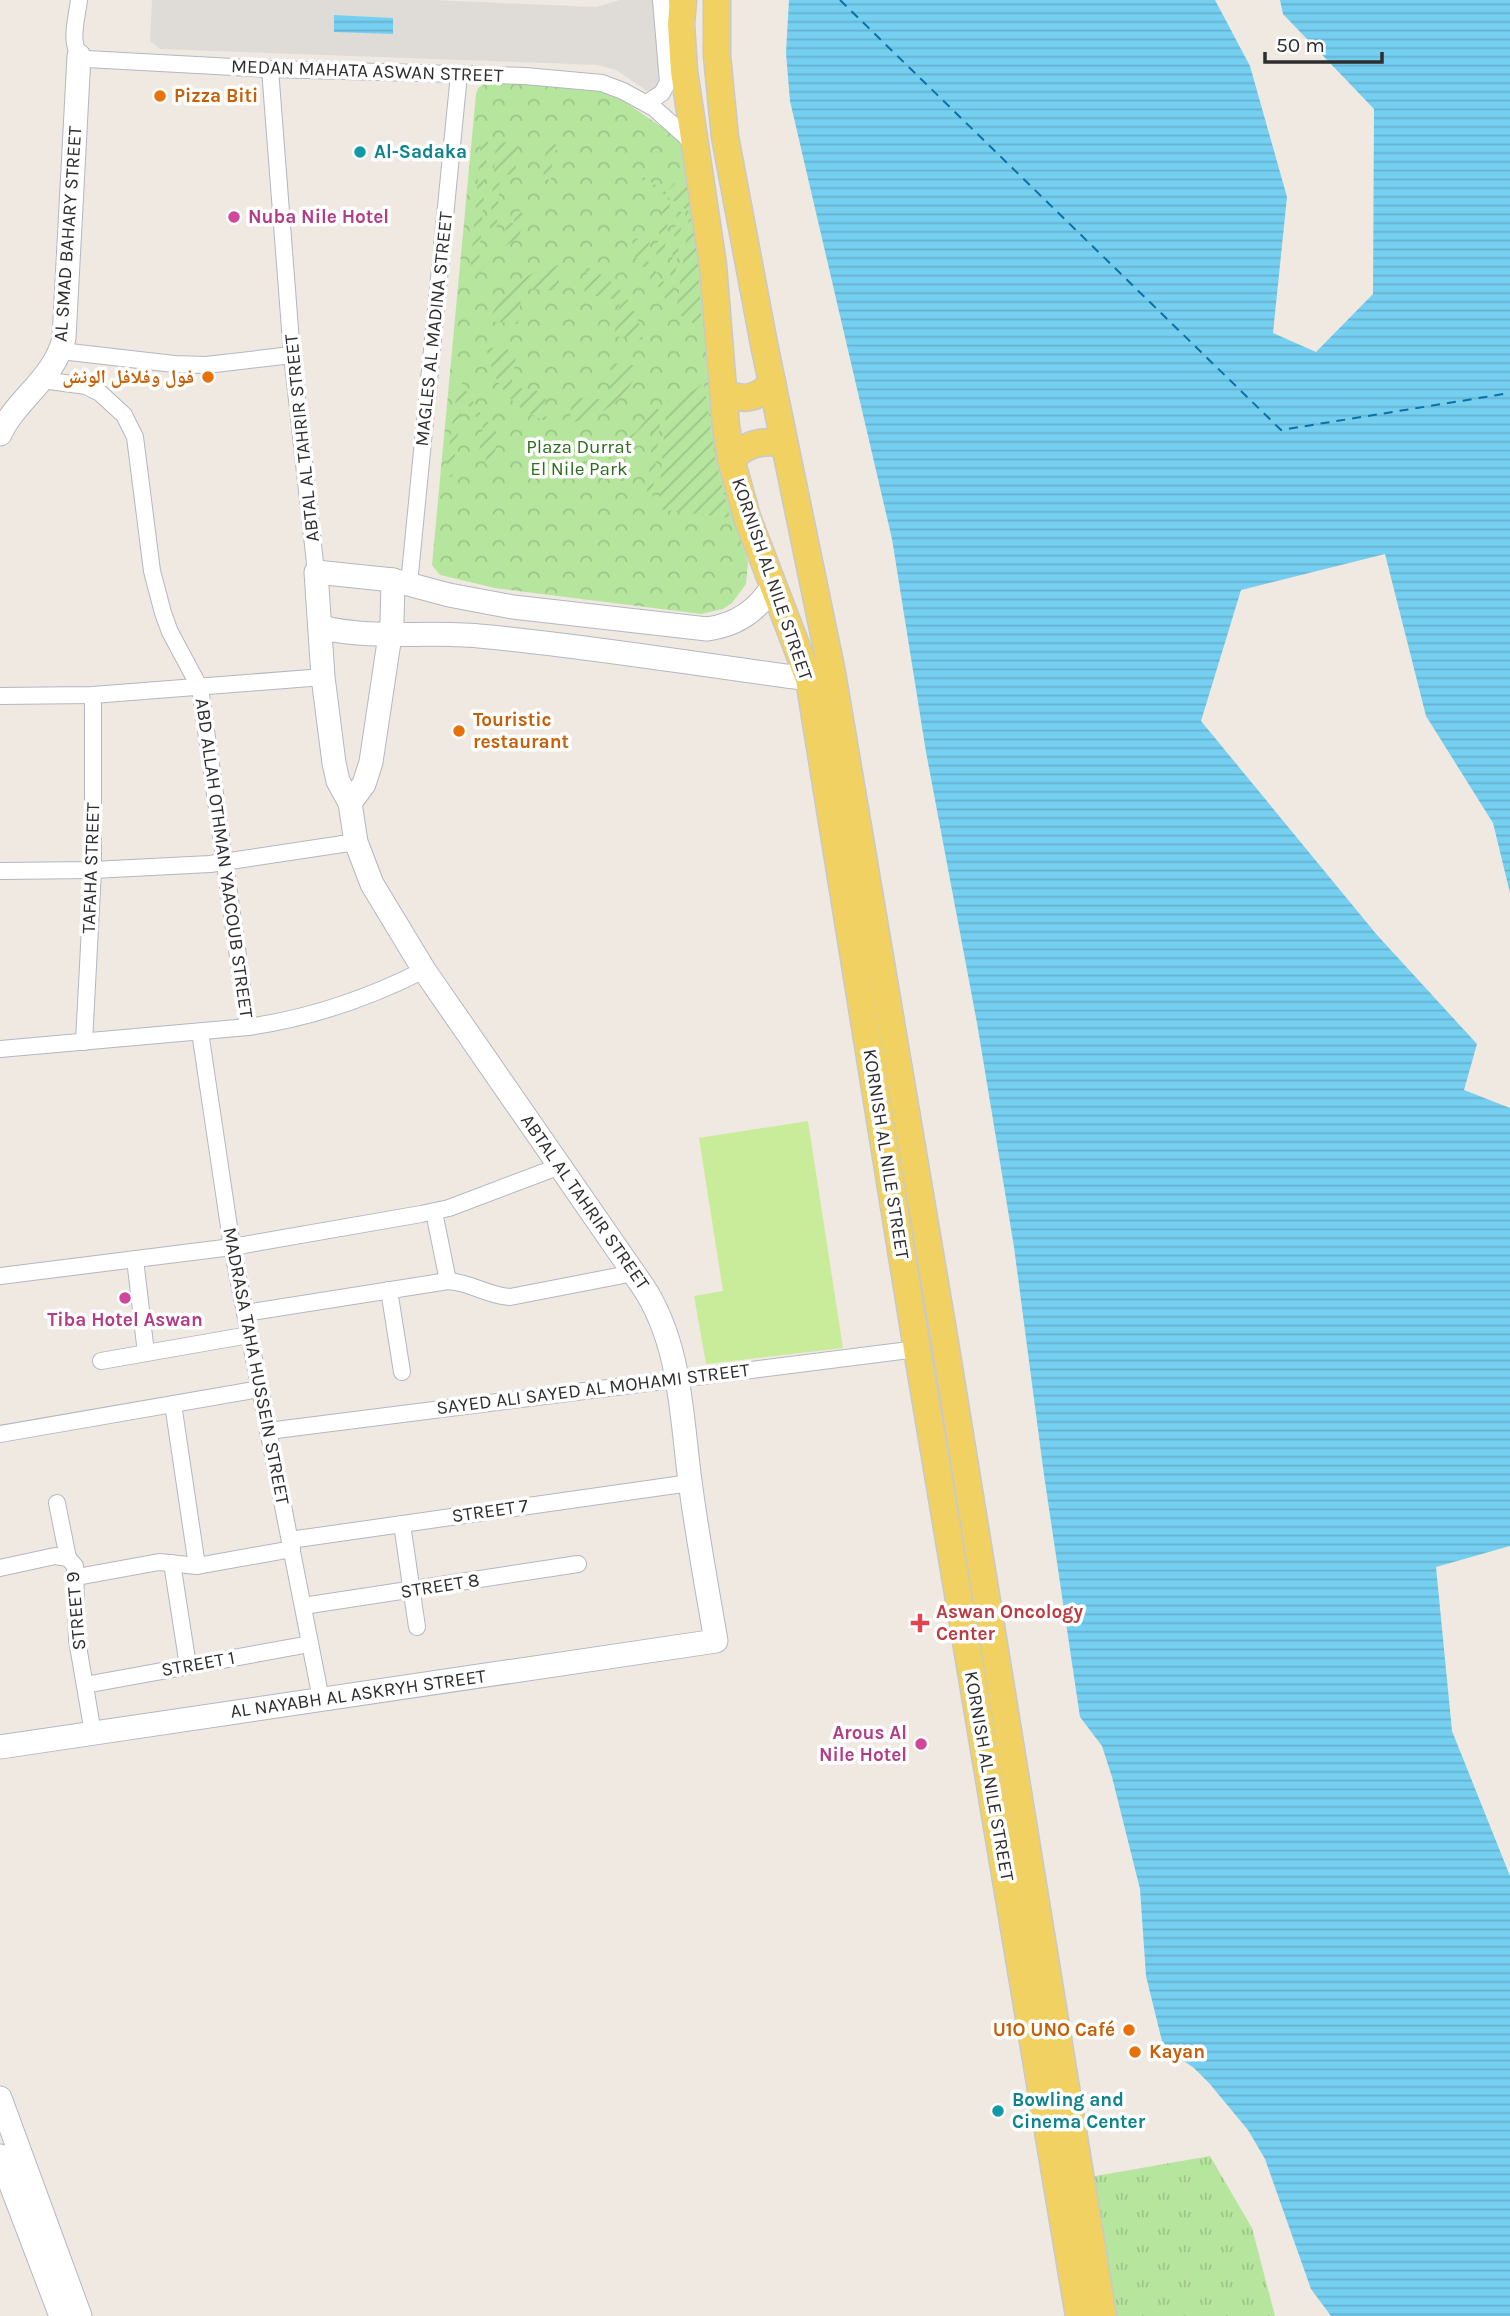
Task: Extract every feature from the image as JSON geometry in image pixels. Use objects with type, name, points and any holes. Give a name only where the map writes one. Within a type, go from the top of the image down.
[{"type":"main road","name":"KORNISH AL NILE STREET","points":[[683,0],[682,36],[693,143],[714,276],[731,459],[747,517],[796,641],[808,679],[1079,2316]]},
{"type":"main road","name":"KORNISH AL NILE STREET","points":[[717,0],[717,56],[725,137],[784,444],[835,687],[943,1329],[1103,2316]]},
{"type":"main road","points":[[724,392],[738,398],[746,398],[761,394],[772,382]]},
{"type":"main road","points":[[731,459],[755,443],[784,444]]},
{"type":"street","points":[[79,0],[75,44],[79,55]]},
{"type":"street","points":[[647,103],[657,97],[668,82],[661,0]]},
{"type":"street","name":"MEDAN MAHATA ASWAN STREET","points":[[79,55],[92,60],[270,69],[525,76],[602,83],[647,103],[668,118],[693,143]]},
{"type":"street","name":"AL SMAD BAHARY STREET","points":[[0,435],[20,403],[43,380],[61,351],[64,338],[79,55]]},
{"type":"street","name":"ABTAL AL TAHRIR STREET","points":[[270,69],[292,355],[316,572],[323,677],[335,772],[350,803],[356,842],[372,884],[424,970],[650,1296],[662,1322],[677,1379],[690,1483],[716,1641]]},
{"type":"street","name":"MAGLES AL MADINA STREET","points":[[401,582],[459,74]]},
{"type":"street","points":[[61,351],[174,364],[216,364],[292,355]]},
{"type":"street","name":"ABD ALLAH OTHMAN YAACOUB STREET","points":[[43,380],[86,386],[100,393],[124,415],[135,437],[152,571],[163,613],[200,688],[248,1027]]},
{"type":"street","points":[[316,572],[401,582],[449,595],[513,607],[707,629],[729,624],[749,614],[773,586]]},
{"type":"street","points":[[350,803],[364,785],[368,774],[401,582]]},
{"type":"street","points":[[320,626],[344,633],[390,636],[477,636],[808,679]]},
{"type":"street","points":[[0,696],[93,695],[323,677]]},
{"type":"street","name":"TAFAHA STREET","points":[[84,1042],[93,870],[93,695]]},
{"type":"street","points":[[0,871],[93,870],[225,862],[356,842]]},
{"type":"street","points":[[0,1049],[248,1027],[321,1013],[356,1002],[424,970]]},
{"type":"street","name":"MADRASA TAHA HUSSEIN STREET","points":[[200,1032],[232,1247],[321,1699]]},
{"type":"street","points":[[0,1276],[232,1247],[434,1212],[560,1166]]},
{"type":"street","points":[[434,1212],[448,1281]]},
{"type":"street","points":[[135,1259],[146,1353]]},
{"type":"street","points":[[245,1313],[448,1281],[466,1284],[492,1295],[510,1297],[634,1273]]},
{"type":"street","points":[[389,1290],[402,1372]]},
{"type":"street","points":[[101,1361],[249,1335]]},
{"type":"street","name":"SAYED ALI SAYED AL MOHAMI STREET","points":[[268,1431],[918,1349]]},
{"type":"street","points":[[0,1434],[260,1389]]},
{"type":"street","points":[[173,1404],[197,1566]]},
{"type":"street","name":"STREET 7","points":[[76,1577],[154,1563],[197,1566],[402,1524],[690,1483]]},
{"type":"street","points":[[57,1503],[68,1558]]},
{"type":"street","points":[[402,1524],[417,1626]]},
{"type":"street","name":"STREET 9","points":[[0,1568],[55,1556],[68,1558],[75,1566],[77,1640],[93,1733]]},
{"type":"street","points":[[172,1563],[188,1666]]},
{"type":"street","name":"STREET 8","points":[[303,1606],[578,1564]]},
{"type":"street","name":"AL NAYABH AL ASKRYH STREET","points":[[0,1747],[716,1641]]},
{"type":"street","name":"STREET 1","points":[[85,1685],[310,1644]]},
{"type":"street","points":[[0,2098],[61,2316]]},
{"type":"street","points":[[0,2156],[80,2316]]},
{"type":"green space","name":"Plaza Durrat El Nile Park","points":[[488,81],[593,87],[619,98],[683,144],[703,280],[707,371],[716,437],[730,503],[748,562],[746,584],[732,603],[723,609],[701,614],[495,588],[440,575],[432,565],[476,94],[478,88]]},
{"type":"green space","points":[[481,141],[488,142],[479,262],[505,241],[506,223],[514,223],[515,211],[522,211],[520,237],[500,249],[475,277],[470,274]]},
{"type":"green space","points":[[496,142],[518,143],[515,175],[500,174],[496,238],[489,242]]},
{"type":"green space","points":[[546,144],[561,145],[561,150],[553,150],[551,180],[543,179]]},
{"type":"green space","points":[[688,172],[694,215],[640,178],[641,175],[667,193],[674,183],[679,186]]},
{"type":"green space","points":[[664,199],[670,204],[663,263],[656,256]]},
{"type":"green space","points":[[677,210],[683,213],[672,300],[669,302],[652,276],[631,253],[633,238],[650,240],[647,260],[669,289]]},
{"type":"green space","points":[[689,218],[695,221],[702,329],[676,312]]},
{"type":"green space","points":[[568,264],[567,269],[560,269],[558,291],[522,288],[518,324],[489,321],[502,298],[520,281],[542,270]]},
{"type":"green space","points":[[582,265],[605,277],[623,294],[636,315],[643,340],[614,336],[620,300],[584,294],[587,272],[581,271]]},
{"type":"green space","points":[[486,347],[517,351],[511,387],[547,392],[543,416],[550,417],[549,422],[525,410],[506,394],[494,373]]},
{"type":"green space","points":[[611,363],[640,366],[627,389],[610,406],[589,418],[563,424],[564,419],[570,419],[572,397],[608,400]]},
{"type":"green space","points":[[461,382],[479,412],[498,434],[493,466],[485,464],[487,453],[479,452],[483,427],[463,398],[452,477],[445,477],[458,384]]},
{"type":"green space","points":[[704,383],[715,458],[730,518],[658,509],[667,401],[685,396]]},
{"type":"green space","points":[[655,409],[661,413],[652,499],[646,499],[654,423],[627,445],[624,481],[619,481],[619,467],[608,466],[610,448],[636,432]]},
{"type":"green space","points":[[808,1121],[843,1348],[706,1364],[694,1296],[723,1291],[699,1138]]},
{"type":"green space","points":[[1210,2156],[1252,2228],[1275,2316],[1088,2316],[1067,2181]]},
{"type":"shaded area","points":[[152,0],[433,0],[596,7],[620,0],[658,0],[663,78],[659,87],[647,91],[616,70],[598,65],[160,49],[150,41]]},
{"type":"water","points":[[789,0],[1215,0],[1250,66],[1287,197],[1273,333],[1316,352],[1373,294],[1374,109],[1283,14],[1280,0],[1510,0],[1510,893],[1493,823],[1426,716],[1385,554],[1241,590],[1201,721],[1377,935],[1477,1044],[1464,1090],[1510,1108],[1510,1546],[1436,1567],[1452,1731],[1510,1876],[1510,2316],[1331,2316],[1311,2289],[1265,2159],[1248,2130],[1209,2083],[1194,2068],[1172,2053],[1162,2041],[1146,1976],[1140,1889],[1112,1777],[1102,1746],[1080,1717],[1014,1247],[977,1023],[926,752],[892,539],[790,101],[786,53]]},
{"type":"water","points":[[334,15],[393,18],[393,34],[334,32]]},
{"type":"ferry route","points":[[840,0],[1281,430],[1510,393]]},
{"type":"place","name":"Pizza Biti","points":[[160,96]]},
{"type":"place","name":"Al-Sadaka","points":[[360,152]]},
{"type":"place","name":"Nuba Nile Hotel","points":[[234,217]]},
{"type":"place","name":"فول وفلافل الونش","points":[[208,377]]},
{"type":"place","name":"Touristic restaurant","points":[[459,731]]},
{"type":"place","name":"Tiba Hotel Aswan","points":[[125,1298]]},
{"type":"place","name":"Aswan Oncology Center","points":[[920,1623]]},
{"type":"place","name":"Arous Al Nile Hotel","points":[[921,1744]]},
{"type":"place","name":"U1O UNO Café","points":[[1129,2030]]},
{"type":"place","name":"Kayan","points":[[1135,2052]]},
{"type":"place","name":"Bowling and Cinema Center","points":[[998,2111]]}]
